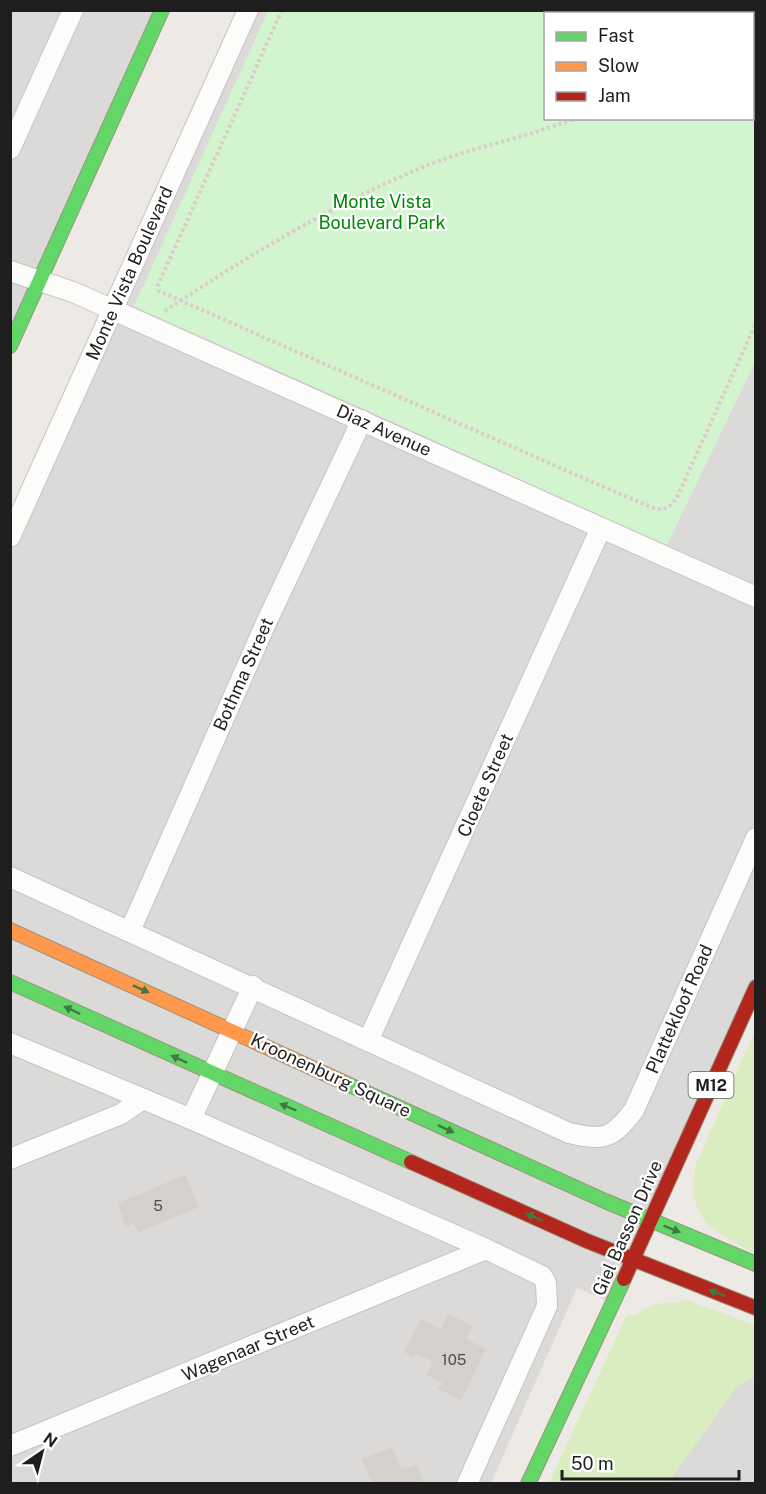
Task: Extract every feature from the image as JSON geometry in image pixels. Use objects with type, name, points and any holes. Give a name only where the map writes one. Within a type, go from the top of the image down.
[{"type":"street","points":[[10,149],[73,10]]},
{"type":"street","points":[[10,346],[162,10]]},
{"type":"street","name":"Monte Vista Boulevard","points":[[10,537],[248,10]]},
{"type":"street","name":"Diaz Avenue","points":[[10,271],[73,292],[756,597]]},
{"type":"street","name":"Bothma Street","points":[[130,931],[280,593],[362,420]]},
{"type":"street","name":"Cloete Street","points":[[368,1041],[601,528]]},
{"type":"street","name":"Plattekloof Road","points":[[368,1041],[569,1133],[594,1139],[610,1136],[634,1110],[756,838]]},
{"type":"street","points":[[10,877],[253,986],[368,1041]]},
{"type":"street","name":"Kroonenburg Square","points":[[10,930],[650,1221],[756,1264]]},
{"type":"street","points":[[10,982],[213,1075],[632,1260],[756,1308]]},
{"type":"street","points":[[191,1119],[253,986]]},
{"type":"street","name":"Giel Basson Drive","points":[[528,1484],[756,987]]},
{"type":"street","points":[[10,1042],[486,1249],[535,1272],[546,1282],[547,1306],[467,1484]]},
{"type":"street","points":[[10,1159],[121,1114],[143,1099]]},
{"type":"street","name":"Wagenaar Street","points":[[10,1446],[486,1249]]},
{"type":"path","points":[[282,10],[158,285],[159,291],[618,493],[656,509],[665,510],[672,505],[678,495],[756,323]]},
{"type":"path","points":[[160,314],[309,222],[376,188],[459,154],[570,120]]},
{"type":"shaded area","points":[[11,11],[167,11],[11,343]]},
{"type":"shaded area","points":[[253,11],[755,11],[755,983],[612,1303],[577,1288],[491,1483],[11,1484],[11,550]]},
{"type":"shaded area","points":[[755,1376],[755,1483],[667,1484],[737,1386]]},
{"type":"green space","name":"Monte Vista Boulevard Park","points":[[268,11],[700,12],[544,12],[544,120],[754,120],[755,37],[755,362],[667,545],[134,306]]},
{"type":"green space","points":[[755,1031],[755,1253],[726,1238],[705,1221],[698,1211],[694,1183],[696,1164]]},
{"type":"green space","points":[[681,1298],[755,1325],[755,1376],[737,1386],[668,1483],[549,1483],[625,1319],[629,1314],[634,1316],[655,1304],[679,1303]]},
{"type":"building","points":[[185,1175],[199,1207],[139,1232],[133,1224],[125,1226],[118,1203]]},
{"type":"building","points":[[448,1314],[473,1326],[466,1339],[486,1349],[461,1400],[438,1389],[442,1382],[427,1375],[433,1362],[416,1353],[414,1357],[404,1352],[421,1319],[441,1329]]},
{"type":"building","points":[[392,1447],[401,1470],[417,1464],[424,1484],[372,1484],[362,1459]]},
{"type":"traffic: fast","points":[[10,346],[162,10]]},
{"type":"traffic: fast","points":[[10,982],[411,1162]]},
{"type":"traffic: fast","points":[[343,1082],[605,1201],[756,1264]]},
{"type":"traffic: fast","points":[[528,1484],[624,1279]]},
{"type":"traffic: slow","points":[[10,930],[343,1082]]},
{"type":"traffic: jam","points":[[624,1279],[756,987]]},
{"type":"traffic: jam","points":[[411,1162],[587,1241],[756,1308]]}]
